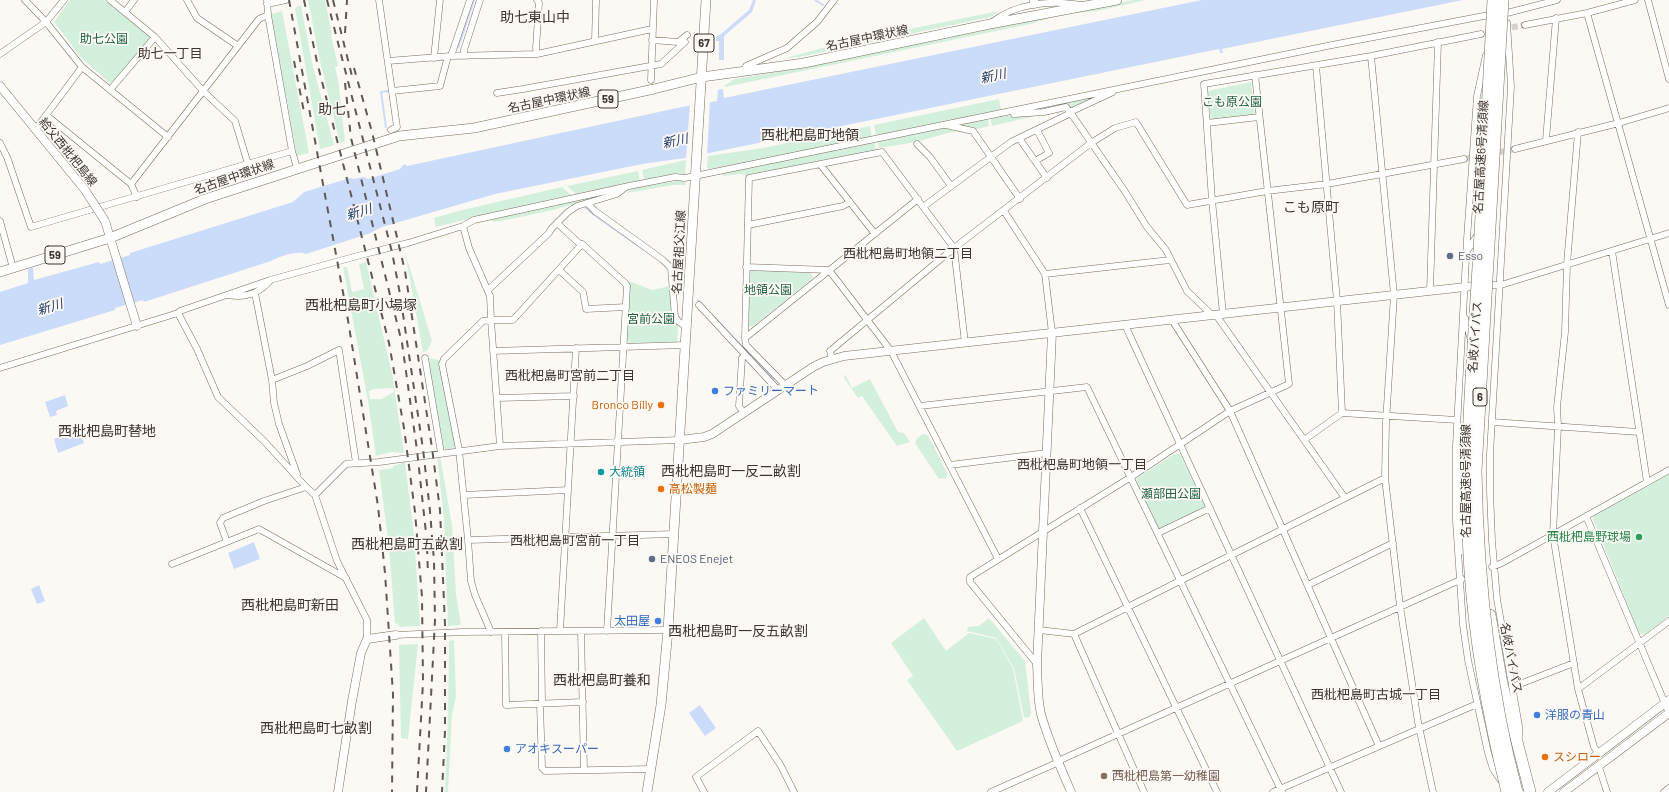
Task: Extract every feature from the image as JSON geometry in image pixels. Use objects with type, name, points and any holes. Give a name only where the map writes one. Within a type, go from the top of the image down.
[{"type":"highway","name":"名岐バイパス","points":[[1490,6],[1478,234],[1470,286],[1470,337],[1462,464],[1461,525],[1479,675],[1486,706],[1511,791]]},
{"type":"highway","name":"名古屋高速6号清須線","points":[[1490,6],[1470,389],[1468,520],[1470,572],[1476,627],[1492,723],[1511,791]]},
{"type":"highway","name":"名岐バイパス","points":[[1506,9],[1495,285],[1482,442],[1481,494],[1484,567],[1492,629],[1499,668],[1517,745],[1530,792]]},
{"type":"highway","name":"名古屋高速6号清須線","points":[[1506,9],[1480,389],[1476,471],[1477,520],[1484,618],[1511,791]]},
{"type":"main road","name":"名古屋祖父江線","points":[[647,792],[661,704],[668,630],[706,0]]},
{"type":"main road","name":"名古屋中環状線","points":[[0,272],[111,241],[205,199],[398,136],[474,128],[647,91],[701,82],[744,71],[804,63],[990,24],[1117,0]]},
{"type":"street","points":[[25,0],[46,22],[82,67],[168,137]]},
{"type":"street","points":[[0,54],[46,22],[64,0]]},
{"type":"street","points":[[110,0],[155,37],[204,92],[235,121],[248,164]]},
{"type":"street","points":[[125,12],[134,0]]},
{"type":"street","points":[[187,0],[197,18],[238,46]]},
{"type":"street","points":[[286,0],[267,2],[292,151],[297,168]]},
{"type":"street","points":[[379,0],[397,127],[391,130]]},
{"type":"street","points":[[434,58],[440,0]]},
{"type":"street","points":[[392,91],[440,86],[470,0]]},
{"type":"street","points":[[464,56],[464,50],[480,0]]},
{"type":"street","points":[[537,0],[540,3],[536,48],[537,54]]},
{"type":"street","points":[[595,41],[596,0]]},
{"type":"street","points":[[651,80],[654,0]]},
{"type":"street","points":[[744,71],[746,66],[787,48],[817,22],[834,0]]},
{"type":"street","points":[[1506,9],[1556,0]]},
{"type":"street","points":[[1525,25],[1587,13],[1635,0]]},
{"type":"street","points":[[1648,0],[1669,79]]},
{"type":"street","points":[[990,24],[1002,14],[1034,2],[1068,2],[1088,6]]},
{"type":"street","points":[[0,368],[178,313],[180,311],[270,280],[408,243],[463,226],[474,220],[629,186],[675,177],[685,178],[695,174],[944,125],[1332,45],[1490,6]]},
{"type":"street","points":[[1587,13],[1669,305]]},
{"type":"street","points":[[131,184],[204,92],[259,19],[268,15]]},
{"type":"street","points":[[1546,140],[1556,18]]},
{"type":"street","points":[[388,62],[450,56],[537,54],[652,29]]},
{"type":"street","points":[[1217,315],[1212,200],[1204,84],[1316,66],[1481,34]]},
{"type":"street","points":[[652,40],[678,42],[687,35]]},
{"type":"street","points":[[110,90],[155,37]]},
{"type":"street","points":[[497,93],[523,90],[651,64],[661,64],[685,42]]},
{"type":"street","points":[[1430,291],[1438,42]]},
{"type":"street","points":[[1487,49],[1477,96],[1466,252],[1470,286],[1463,313],[1457,420],[1456,521],[1465,639],[1476,704],[1493,769],[1511,791]]},
{"type":"street","points":[[1371,56],[1394,295],[1385,478],[1400,606],[1419,729],[1433,792]]},
{"type":"street","points":[[1316,66],[1337,301],[1342,414]]},
{"type":"street","points":[[35,130],[82,67]]},
{"type":"street","points":[[1038,664],[970,582],[970,577],[1131,476],[1230,411],[1289,384],[1255,75]]},
{"type":"street","name":"給父西枇杷島線","points":[[0,86],[85,190],[105,221],[137,326]]},
{"type":"street","points":[[923,207],[990,156],[1011,142],[1122,88]]},
{"type":"street","points":[[995,114],[1044,112],[1066,107],[1124,190],[1147,227],[1166,250],[1187,291],[1217,315],[1345,498]]},
{"type":"street","points":[[1515,149],[1618,123],[1669,108]]},
{"type":"street","points":[[46,115],[131,184],[137,197]]},
{"type":"street","points":[[1207,124],[1259,117]]},
{"type":"street","points":[[832,359],[830,351],[954,248],[1020,199],[1091,143],[1115,128],[1136,122],[1187,205],[1267,191],[1327,184],[1464,159]]},
{"type":"street","points":[[944,125],[973,131],[1020,199]]},
{"type":"street","points":[[1035,161],[1049,153],[1037,130]]},
{"type":"street","points":[[1578,132],[1567,264],[1565,332],[1557,407],[1558,426],[1553,535],[1578,689],[1594,747],[1599,754]]},
{"type":"street","points":[[1019,138],[1047,178]]},
{"type":"street","points":[[0,143],[7,157],[31,227],[292,151]]},
{"type":"street","points":[[917,144],[930,156],[951,186]]},
{"type":"street","points":[[781,387],[746,345],[746,267],[749,178],[882,152],[954,248],[965,343]]},
{"type":"street","points":[[820,164],[875,234]]},
{"type":"street","points":[[488,290],[549,233],[568,212],[578,206],[617,194],[629,186]]},
{"type":"street","points":[[745,338],[918,199]]},
{"type":"street","points":[[748,226],[843,206],[850,202]]},
{"type":"street","points":[[587,203],[595,211],[672,268],[675,316],[679,322],[687,327]]},
{"type":"street","points":[[1004,211],[1045,274],[1052,333],[1039,630],[1038,693],[1041,712],[1058,761],[1071,792]]},
{"type":"street","points":[[0,221],[14,268]]},
{"type":"street","points":[[557,223],[627,286],[607,631]]},
{"type":"street","points":[[463,226],[469,248],[490,296],[500,446]]},
{"type":"street","points":[[1517,745],[1519,726],[1492,567],[1490,491],[1495,285],[1669,233]]},
{"type":"street","points":[[1466,252],[1478,234]]},
{"type":"street","points":[[491,632],[470,581],[468,540],[459,450],[442,364],[444,359],[483,321],[513,320],[581,245]]},
{"type":"street","points":[[1612,251],[1647,482]]},
{"type":"street","points":[[1045,274],[1170,260]]},
{"type":"street","points":[[746,267],[829,270],[892,351],[998,559]]},
{"type":"street","points":[[559,270],[583,292],[586,309],[626,307]]},
{"type":"street","points":[[227,295],[246,296],[255,293],[270,280]]},
{"type":"street","points":[[315,495],[346,464],[379,462],[459,450],[500,446],[680,440],[704,437],[712,434],[813,367],[844,356],[1470,286]]},
{"type":"street","points":[[255,293],[272,380],[274,403],[279,424],[298,478]]},
{"type":"street","points":[[698,305],[745,355],[781,387]]},
{"type":"street","points":[[178,313],[197,349],[218,397],[265,442],[315,495],[337,561],[367,620],[366,638],[361,653],[354,686],[338,792]]},
{"type":"street","points":[[1463,313],[1470,337]]},
{"type":"street","points":[[1172,320],[1230,411],[1379,746]]},
{"type":"street","points":[[1125,325],[1341,792]]},
{"type":"street","points":[[493,351],[686,345]]},
{"type":"street","points":[[560,631],[576,348]]},
{"type":"street","points":[[272,380],[307,366],[339,350],[356,463]]},
{"type":"street","points":[[744,413],[740,406],[742,358],[745,355]]},
{"type":"street","points":[[425,358],[441,453]]},
{"type":"street","points":[[920,406],[1087,387],[1281,790]]},
{"type":"street","points":[[497,398],[574,396]]},
{"type":"street","points":[[1304,440],[1342,414],[1387,415],[1457,420]]},
{"type":"street","points":[[1492,422],[1639,432]]},
{"type":"street","points":[[950,464],[1047,453]]},
{"type":"street","points":[[1492,567],[1553,535],[1669,470]]},
{"type":"street","points":[[1039,630],[1074,634],[1385,478]]},
{"type":"street","points":[[227,542],[220,523],[223,518],[264,501],[306,487]]},
{"type":"street","points":[[464,494],[568,490]]},
{"type":"street","points":[[1080,508],[1217,792]]},
{"type":"street","points":[[1158,533],[1210,508]]},
{"type":"street","points":[[1564,792],[1669,713],[1667,702],[1639,643],[1586,516]]},
{"type":"street","points":[[172,564],[259,529],[346,578]]},
{"type":"street","points":[[468,540],[674,534]]},
{"type":"street","points":[[1308,585],[1392,543]]},
{"type":"street","points":[[991,792],[1230,682],[1461,579]]},
{"type":"street","points":[[1578,689],[1669,621]]},
{"type":"street","points":[[366,638],[396,635],[491,632],[668,630]]},
{"type":"street","points":[[541,631],[542,768],[545,771],[651,769]]},
{"type":"street","points":[[581,631],[584,770]]},
{"type":"street","points":[[505,632],[506,705],[583,702]]},
{"type":"street","points":[[1074,634],[1144,792]]},
{"type":"street","points":[[1512,686],[1574,663]]},
{"type":"street","points":[[1548,792],[1667,702]]},
{"type":"street","points":[[1273,792],[1281,790],[1330,767],[1476,704]]},
{"type":"street","points":[[704,792],[696,777],[758,731],[782,766],[794,792]]},
{"type":"street","points":[[1599,767],[1607,792]]},
{"type":"street","points":[[1664,792],[1669,788]]},
{"type":"green space","name":"助七公園","points":[[70,0],[104,0],[149,36],[149,41],[113,82],[110,83],[82,59],[54,22]]},
{"type":"green space","points":[[308,0],[325,0],[338,65],[335,68],[338,79],[345,141],[340,143],[320,61]]},
{"type":"green space","points":[[1133,0],[1146,0],[1097,11],[1073,13]]},
{"type":"green space","points":[[301,5],[312,63],[334,145],[320,149],[295,8]]},
{"type":"green space","points":[[282,11],[309,153],[297,156],[271,14]]},
{"type":"green space","points":[[999,11],[991,17],[800,57],[782,59],[844,42]]},
{"type":"green space","points":[[1056,16],[1030,24],[725,87],[725,85],[735,79],[806,67]]},
{"type":"green space","name":"こも原公園","points":[[1251,82],[1255,116],[1211,121],[1208,91]]},
{"type":"green space","points":[[1106,94],[1072,108],[1065,106],[1044,111],[1017,112]]},
{"type":"green space","points":[[999,99],[1001,110],[876,136],[874,125]]},
{"type":"green space","points":[[1044,114],[992,126],[990,117],[995,116]]},
{"type":"green space","points":[[988,118],[989,126],[974,130],[952,125]]},
{"type":"green space","points":[[870,126],[872,137],[710,169],[707,168],[708,156],[763,148]]},
{"type":"green space","points":[[945,128],[969,131],[952,132],[916,142],[879,148],[877,141]]},
{"type":"green space","points":[[874,141],[876,150],[746,175],[740,174],[723,176],[721,172]]},
{"type":"green space","points":[[686,160],[685,175],[676,173],[644,180],[642,170]]},
{"type":"green space","points":[[638,171],[640,181],[576,194],[567,186]]},
{"type":"green space","points":[[684,180],[686,185],[673,185],[627,193],[631,188]]},
{"type":"green space","points":[[562,187],[571,195],[436,227],[434,218]]},
{"type":"green space","points":[[612,191],[613,193],[539,213],[494,222],[491,220],[475,222]]},
{"type":"green space","points":[[405,252],[432,341],[427,351],[423,352]]},
{"type":"green space","points":[[366,262],[392,373],[404,453],[391,452],[376,456],[368,401],[343,267],[347,267],[352,292],[364,289],[359,264]],"holes":[[[393,388],[394,392],[381,399],[370,399],[369,391],[374,389]]]},
{"type":"green space","name":"地領公園","points":[[752,270],[811,273],[813,278],[752,327],[747,324],[749,273]]},
{"type":"green space","name":"宮前公園","points":[[629,281],[652,290],[670,286],[674,318],[678,326],[677,342],[630,343],[626,340]]},
{"type":"green space","points":[[428,358],[439,360],[455,446],[452,449],[444,449],[429,371]]},
{"type":"green space","points":[[845,374],[852,388],[870,379],[898,432],[904,433],[910,442],[897,446],[862,396],[858,398],[844,378]]},
{"type":"green space","points":[[923,434],[928,435],[948,475],[946,478],[939,479],[915,443],[917,438]]},
{"type":"green space","name":"瀬部田公園","points":[[1176,453],[1180,454],[1205,506],[1162,529],[1158,528],[1136,482],[1137,478]]},
{"type":"green space","points":[[437,456],[440,456],[452,525],[456,594],[461,625],[448,626],[444,519]]},
{"type":"green space","points":[[405,462],[414,535],[420,626],[399,627],[398,623],[395,624],[389,547],[379,470],[393,468],[393,466]]},
{"type":"green space","name":"西枇杷島野球場","points":[[1669,474],[1669,616],[1644,635],[1639,633],[1593,519],[1594,515]]},
{"type":"green space","points":[[924,618],[946,651],[969,633],[996,639],[1013,668],[1023,721],[957,751],[907,680],[913,676],[891,643]]},
{"type":"green space","points":[[989,618],[1025,661],[1031,713],[1028,718],[1024,717],[1014,668],[996,638],[967,631],[968,627],[979,626]]},
{"type":"green space","points":[[454,640],[456,696],[452,715],[448,792],[445,792],[449,641]]},
{"type":"green space","points":[[418,644],[408,739],[401,738],[399,645]]},
{"type":"water","points":[[753,0],[756,0],[752,12],[724,36],[724,60],[719,60],[719,41],[716,41],[716,37],[749,10]]},
{"type":"water","name":"新川","points":[[1202,0],[1463,0],[1222,49],[1223,53],[1220,53],[1219,49],[685,158],[642,164],[495,194],[382,227],[368,234],[306,254],[293,253],[144,302],[143,300],[115,308],[115,310],[0,345],[0,292],[28,283],[28,269],[33,268],[34,280],[99,262],[100,264],[130,255],[130,253],[293,202],[304,192],[350,178],[354,179],[364,177],[368,179],[400,169],[404,164],[407,166],[682,107],[717,101],[718,90],[723,89],[724,98]]},
{"type":"water","points":[[65,395],[68,406],[56,411],[57,415],[50,417],[45,402]]},
{"type":"water","points":[[79,430],[84,443],[58,453],[54,439]]},
{"type":"water","points":[[254,542],[260,559],[234,569],[228,553]]},
{"type":"water","points":[[39,585],[45,601],[37,604],[31,589]]},
{"type":"water","points":[[700,705],[716,728],[705,736],[689,713]]},
{"type":"pier","points":[[710,100],[707,155],[686,160],[690,103]]},
{"type":"waterway","points":[[458,48],[474,0]]},
{"type":"waterway","points":[[815,0],[823,5]]},
{"type":"waterway","points":[[386,127],[381,92],[388,91]]},
{"type":"waterway","points":[[584,206],[594,215],[650,254]]},
{"type":"waterway","points":[[698,300],[702,304]]},
{"type":"waterway","points":[[712,315],[773,379]]},
{"type":"tunnel","points":[[1503,29],[1525,25]]},
{"type":"tunnel","points":[[1464,159],[1515,149]]},
{"type":"railway","points":[[289,0],[347,314],[378,506],[385,573],[393,694],[392,792]]},
{"type":"railway","points":[[304,0],[317,62],[389,343],[404,428],[415,512],[422,597],[423,682],[417,792]]},
{"type":"railway","points":[[327,0],[392,252],[400,294],[423,449],[434,561],[435,620],[426,792]]},
{"type":"railway","points":[[333,0],[352,76]]},
{"type":"railway","points":[[345,33],[347,0]]},
{"type":"railway","points":[[294,61],[304,112]]},
{"type":"railway","points":[[354,68],[372,132],[405,271],[440,510],[445,625],[445,731],[442,792]]},
{"type":"railway","points":[[345,83],[351,138],[402,343],[417,450],[426,533]]},
{"type":"railway","points":[[427,547],[428,574]]},
{"type":"place","name":"Esso","points":[[1450,256]]},
{"type":"place","name":"ファミリーマート","points":[[715,391]]},
{"type":"place","name":"Bronco Billy","points":[[661,405]]},
{"type":"place","name":"大統領","points":[[601,472]]},
{"type":"place","name":"高松製麺","points":[[661,489]]},
{"type":"place","name":"西枇杷島野球場","points":[[1639,537]]},
{"type":"place","name":"ENEOS Enejet","points":[[652,559]]},
{"type":"place","name":"太田屋","points":[[658,621]]},
{"type":"place","name":"洋服の青山","points":[[1537,715]]},
{"type":"place","name":"アオキスーパー","points":[[507,749]]},
{"type":"place","name":"スシロー","points":[[1545,757]]},
{"type":"place","name":"西枇杷島第一幼稚園","points":[[1104,776]]},
{"type":"district","name":"助七東山中","points":[[535,17]]},
{"type":"district","name":"助七一丁目","points":[[170,54]]},
{"type":"district","name":"助七","points":[[332,109]]},
{"type":"district","name":"西枇杷島町地領","points":[[810,135]]},
{"type":"district","name":"こも原町","points":[[1311,207]]},
{"type":"district","name":"西枇杷島町地領二丁目","points":[[908,254]]},
{"type":"district","name":"西枇杷島町小場塚","points":[[361,305]]},
{"type":"district","name":"西枇杷島町宮前二丁目","points":[[570,376]]},
{"type":"district","name":"西枇杷島町替地","points":[[107,431]]},
{"type":"district","name":"西枇杷島町地領一丁目","points":[[1082,465]]},
{"type":"district","name":"西枇杷島町一反二畝割","points":[[731,471]]},
{"type":"district","name":"西枇杷島町宮前一丁目","points":[[575,541]]},
{"type":"district","name":"西枇杷島町五畝割","points":[[407,544]]},
{"type":"district","name":"西枇杷島町新田","points":[[290,605]]},
{"type":"district","name":"西枇杷島町一反五畝割","points":[[738,631]]},
{"type":"district","name":"西枇杷島町養和","points":[[602,680]]},
{"type":"district","name":"西枇杷島町古城一丁目","points":[[1376,695]]},
{"type":"district","name":"西枇杷島町七畝割","points":[[316,728]]}]
